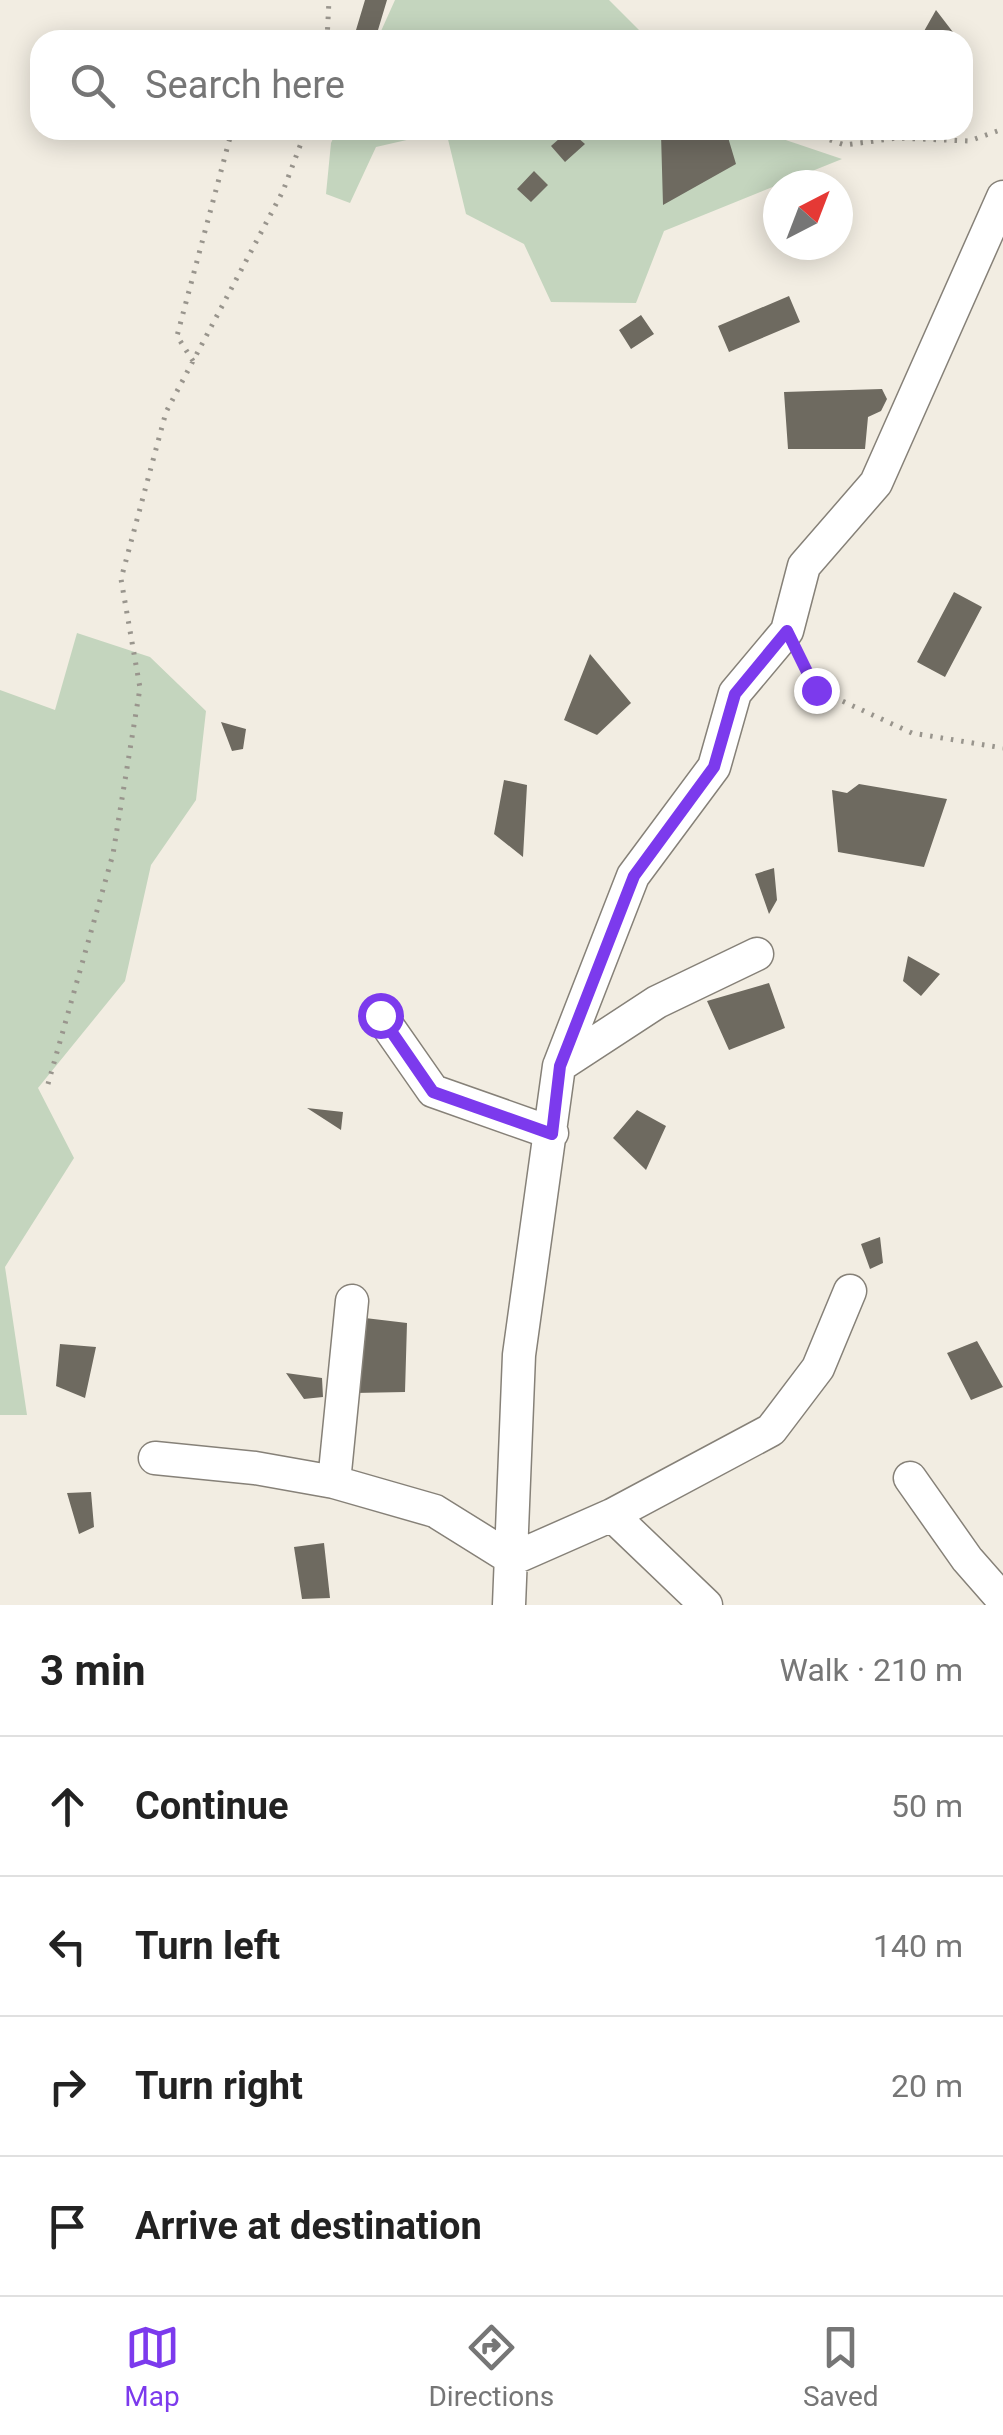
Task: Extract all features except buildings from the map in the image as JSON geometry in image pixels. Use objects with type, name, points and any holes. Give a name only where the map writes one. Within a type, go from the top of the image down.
[{"type":"street","points":[[509,1605],[518,1356],[560,1066],[634,876],[714,767],[735,694],[787,631],[804,566],[876,483],[1003,196]]},
{"type":"street","points":[[560,1066],[657,1002],[757,954]]},
{"type":"street","points":[[380,1015],[433,1092],[552,1134]]},
{"type":"street","points":[[512,1559],[612,1515],[771,1430],[818,1368],[850,1291]]},
{"type":"street","points":[[334,1482],[352,1301]]},
{"type":"street","points":[[155,1458],[255,1468],[334,1482],[435,1511],[512,1559]]},
{"type":"street","points":[[910,1478],[967,1559],[1003,1600]]},
{"type":"street","points":[[612,1515],[706,1605]]},
{"type":"path","points":[[328,30],[329,0]]},
{"type":"path","points":[[973,140],[1003,129]]},
{"type":"path","points":[[193,361],[177,336],[229,140]]},
{"type":"path","points":[[48,1084],[113,854],[140,688],[121,579],[166,412],[284,191],[302,140]]},
{"type":"path","points":[[831,140],[846,145],[882,140]]},
{"type":"path","points":[[945,140],[972,140]]},
{"type":"path","points":[[787,631],[816,690],[912,733],[1003,748]]},
{"type":"green space","points":[[395,0],[609,0],[639,30],[382,30]]},
{"type":"green space","points":[[332,140],[407,140],[376,147],[350,203],[326,194]]},
{"type":"green space","points":[[448,140],[786,140],[842,159],[815,170],[763,170],[763,191],[664,231],[636,303],[551,302],[524,244],[466,214]]},
{"type":"green space","points":[[77,633],[150,657],[206,711],[196,800],[151,865],[125,981],[38,1088],[74,1158],[5,1267],[27,1415],[0,1415],[0,690],[55,710]]},
{"type":"route","points":[[380,1015],[433,1092],[552,1134],[560,1066],[634,876],[714,767],[735,694],[787,631],[816,690]]}]
